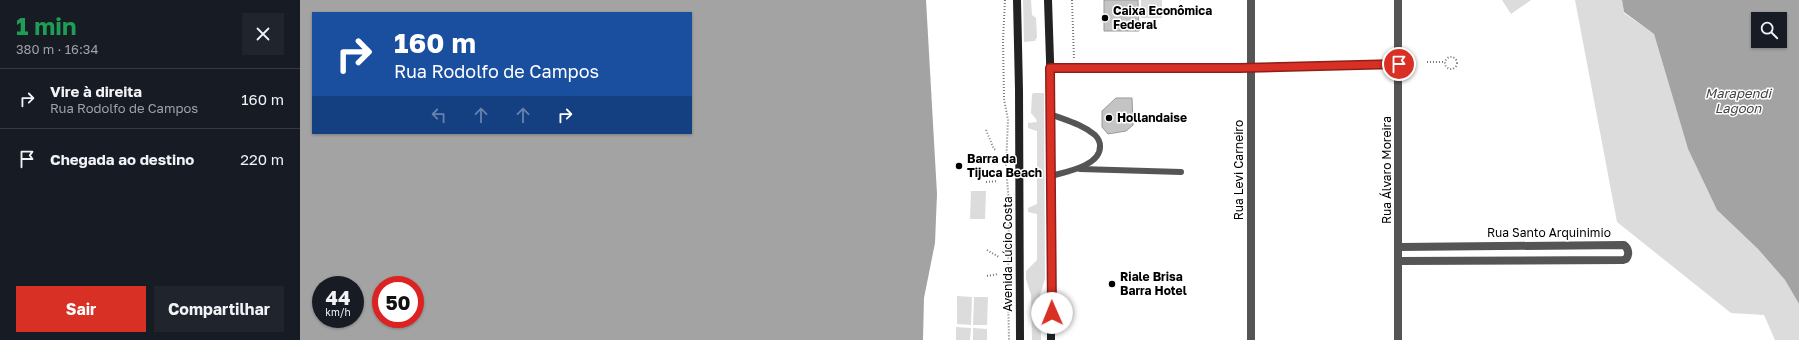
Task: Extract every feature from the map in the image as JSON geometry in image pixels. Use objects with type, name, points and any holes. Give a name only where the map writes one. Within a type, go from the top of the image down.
[{"type":"main road","name":"Avenida Lúcio Costa","points":[[1017,0],[1020,340]]},
{"type":"main road","points":[[1048,0],[1051,176],[1051,340]]},
{"type":"main road","points":[[1020,303],[1026,340]]},
{"type":"main road","points":[[1047,340],[1052,313]]},
{"type":"street","name":"Rua Levi Carneiro","points":[[1251,0],[1251,340]]},
{"type":"street","name":"Rua Álvaro Moreira","points":[[1398,0],[1398,340]]},
{"type":"street","points":[[1050,68],[1251,67],[1399,64]]},
{"type":"street","name":"Rua Santo Arquinimio","points":[[1399,247],[1624,245],[1628,249],[1628,253],[1626,259],[1623,260],[1399,261]]},
{"type":"lane","points":[[1050,114],[1081,126],[1096,136],[1100,143],[1100,151],[1094,159],[1078,169]]},
{"type":"lane","points":[[1051,176],[1078,169],[1181,172]]},
{"type":"path","points":[[1005,0],[1003,40],[1004,99],[1008,120],[1006,166],[1009,204],[1009,340]]},
{"type":"path","points":[[1072,0],[1074,68]]},
{"type":"path","points":[[1427,62],[1445,62],[1446,59],[1452,57],[1455,59],[1457,65],[1450,69],[1447,68],[1445,62]]},
{"type":"path","points":[[986,130],[994,149],[997,150]]},
{"type":"path","points":[[986,182],[998,181]]},
{"type":"path","points":[[987,250],[999,257]]},
{"type":"path","points":[[987,276],[998,274]]},
{"type":"shaded area","points":[[1023,0],[1031,0],[1032,15],[1036,18],[1037,37],[1035,41],[1024,42]]},
{"type":"shaded area","points":[[1141,0],[1162,0],[1162,18],[1141,18]]},
{"type":"shaded area","points":[[1502,0],[1531,0],[1511,14]]},
{"type":"shaded area","points":[[1575,0],[1622,0],[1624,13],[1654,34],[1688,149],[1717,210],[1758,249],[1785,280],[1799,304],[1799,340],[1775,340],[1764,315],[1731,313],[1617,222]]},
{"type":"shaded area","points":[[1044,93],[1045,279],[1040,295],[1041,340],[1032,340],[1031,295],[1026,279],[1026,271],[1037,260],[1037,214],[1028,212],[1028,208],[1037,204],[1037,131],[1028,128],[1028,123],[1037,122],[1031,113],[1032,94]]},
{"type":"shaded area","points":[[971,191],[986,191],[985,219],[970,219]]},
{"type":"shaded area","points":[[957,296],[972,297],[971,325],[957,324]]},
{"type":"shaded area","points":[[974,297],[988,297],[987,325],[973,325]]},
{"type":"shaded area","points":[[956,327],[971,328],[970,340],[956,340]]},
{"type":"shaded area","points":[[973,328],[987,329],[987,340],[973,340]]},
{"type":"water","points":[[300,0],[926,0],[937,194],[935,243],[924,298],[923,340],[300,340]]},
{"type":"water","name":"Marapendi Lagoon","points":[[1622,0],[1799,0],[1799,304],[1785,280],[1758,249],[1717,210],[1688,149],[1654,34],[1624,12]]},
{"type":"building","points":[[1104,0],[1138,0],[1139,31],[1104,31]]},
{"type":"building","points":[[1116,98],[1132,98],[1133,125],[1126,131],[1108,134],[1102,127],[1102,111]]},
{"type":"place","name":"Caixa Econômica Federal","points":[[1105,18]]},
{"type":"place","name":"Hollandaise","points":[[1109,118]]},
{"type":"place","name":"Barra da Tijuca Beach","points":[[959,166]]},
{"type":"place","name":"Riale Brisa Barra Hotel","points":[[1112,284]]},
{"type":"route","points":[[1052,313],[1050,68],[1239,68],[1399,64]]}]
